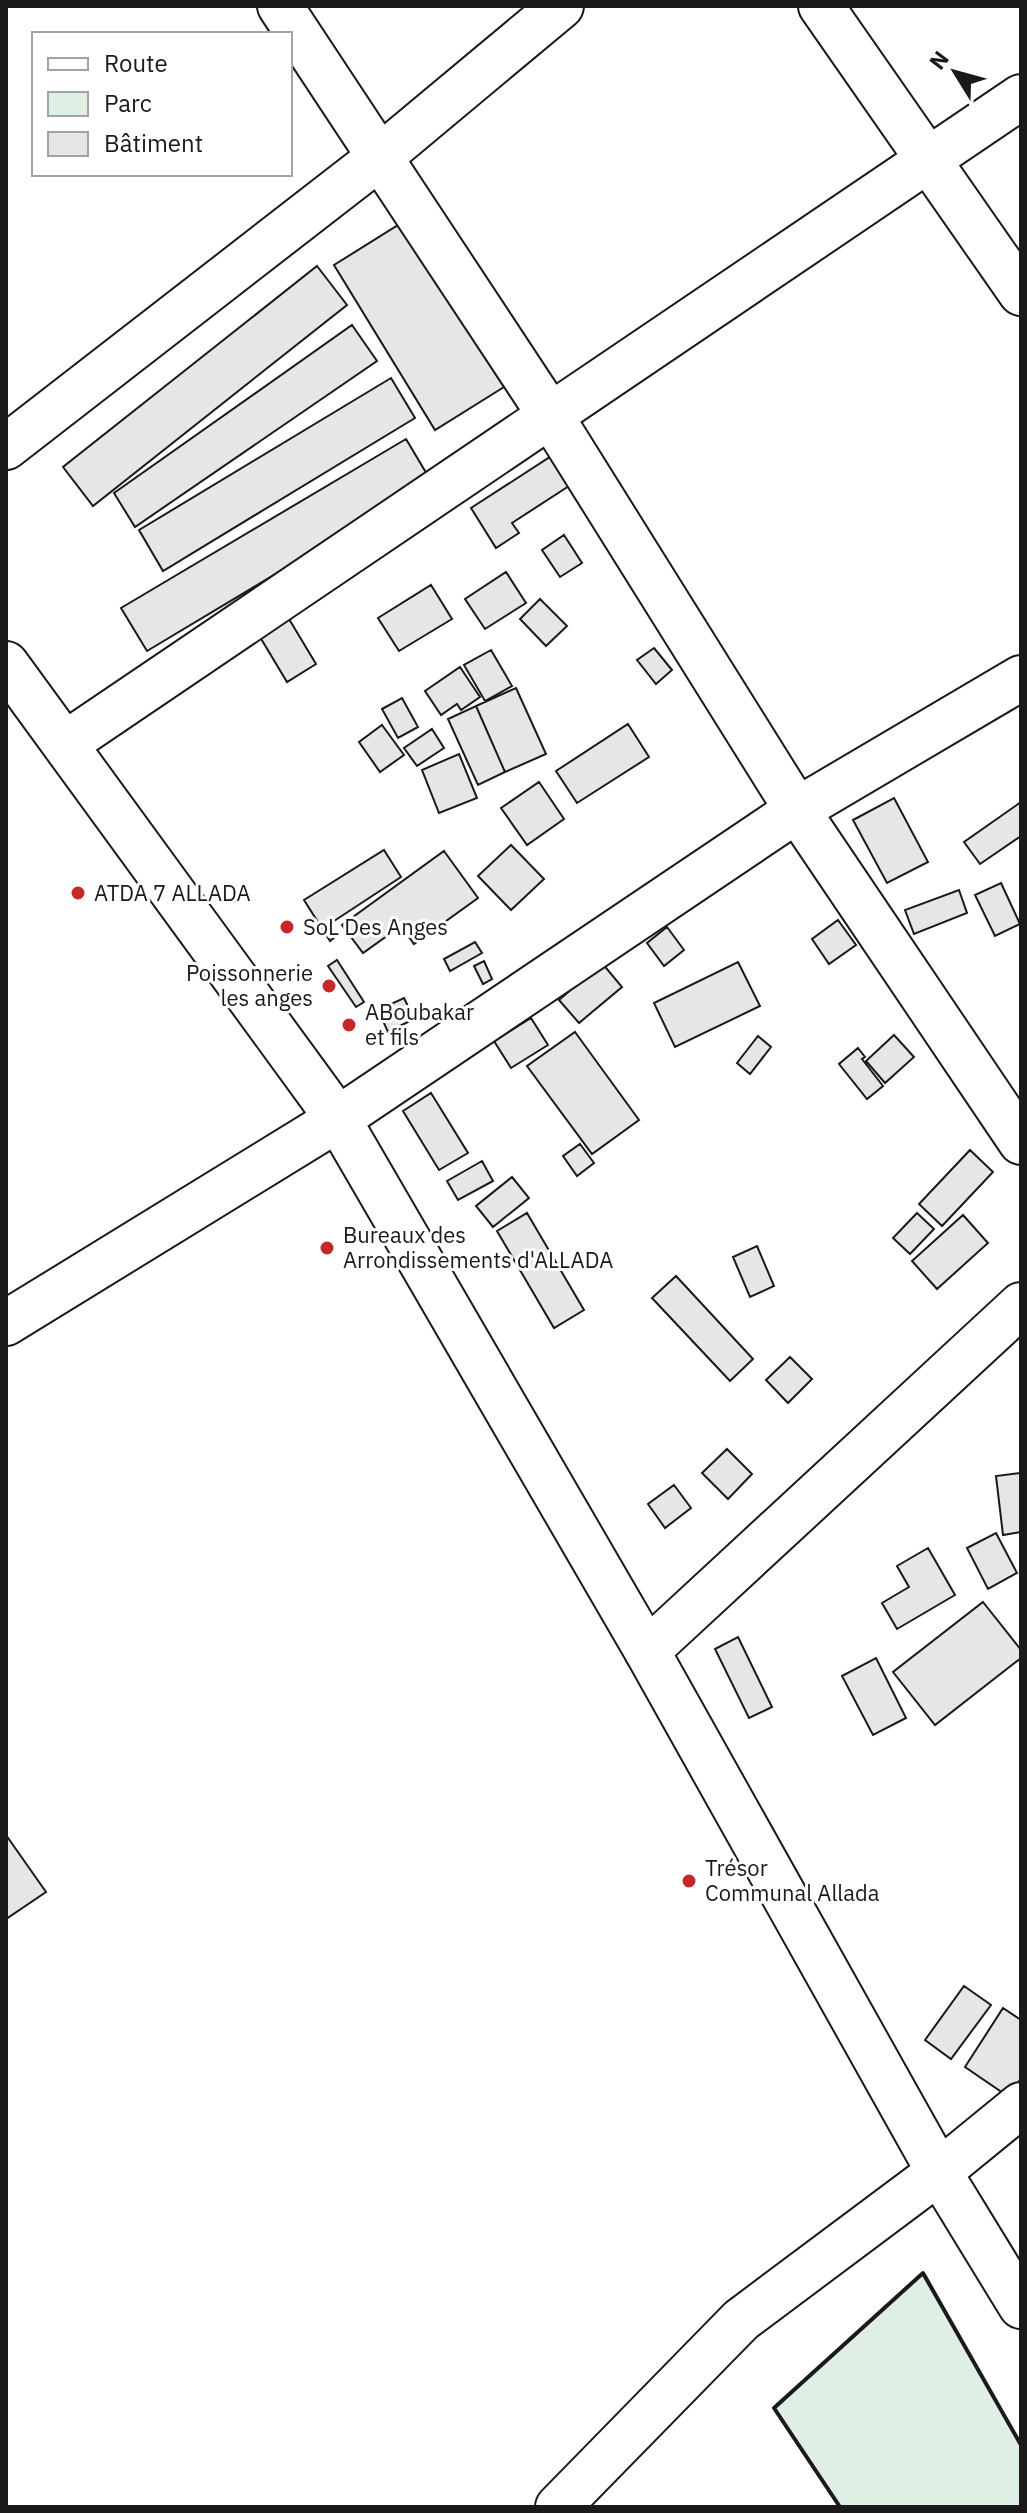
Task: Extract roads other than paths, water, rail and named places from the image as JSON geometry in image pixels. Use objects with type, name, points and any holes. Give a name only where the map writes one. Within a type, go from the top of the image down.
[{"type":"street","points":[[280,6],[550,415],[797,810],[1021,1142]]},
{"type":"street","points":[[6,447],[380,157],[561,6]]},
{"type":"street","points":[[821,6],[1021,293]]},
{"type":"street","points":[[65,744],[1021,97]]},
{"type":"street","points":[[6,664],[338,1119],[647,1651],[939,2172],[1021,2306]]},
{"type":"street","points":[[6,1323],[338,1119],[797,810],[1021,678]]},
{"type":"street","points":[[647,1651],[1021,1305]]},
{"type":"street","points":[[558,2507],[741,2320],[939,2172],[1021,2105]]},
{"type":"place","name":"ATDA 7 ALLADA","points":[[78,893]]},
{"type":"place","name":"SoL Des Anges","points":[[287,927]]},
{"type":"place","name":"Poissonnerie les anges","points":[[329,986]]},
{"type":"place","name":"ABoubakar et fils","points":[[349,1025]]},
{"type":"place","name":"Bureaux des Arrondissements d'ALLADA","points":[[327,1248]]},
{"type":"place","name":"Trésor Communal Allada","points":[[689,1881]]}]
